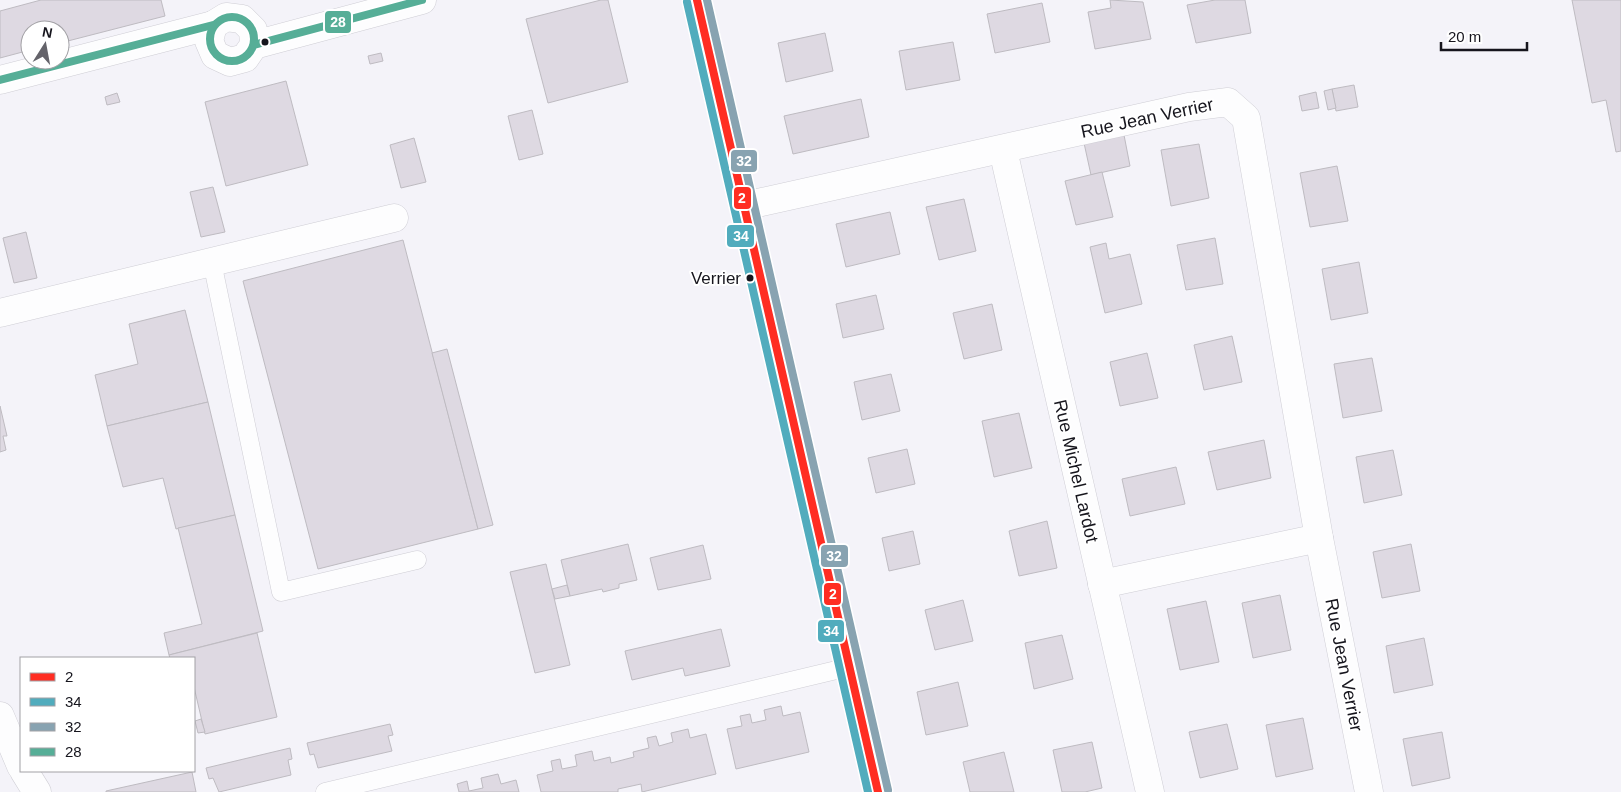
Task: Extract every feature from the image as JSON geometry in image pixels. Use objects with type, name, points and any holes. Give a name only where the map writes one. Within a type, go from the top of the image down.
[{"type":"street","points":[[0,80],[213,25],[226,17],[242,19],[253,30],[254,45],[422,0]]},
{"type":"street","points":[[697,0],[878,792]]},
{"type":"street","name":"Rue Jean Verrier","points":[[744,206],[1003,150],[1189,107],[1228,102],[1246,118],[1319,538],[1369,792]]},
{"type":"street","name":"Rue Michel Lardot","points":[[1003,150],[1150,792]]},
{"type":"street","points":[[0,314],[394,218]]},
{"type":"street","points":[[1102,584],[1319,538]]},
{"type":"street","points":[[0,716],[20,764]]},
{"type":"street","points":[[25,772],[37,792]]},
{"type":"lane","points":[[212,262],[281,592],[417,560]]},
{"type":"lane","points":[[325,792],[849,667]]},
{"type":"building","points":[[41,0],[161,0],[165,16],[70,40],[70,20],[20,20],[20,53],[0,58],[0,11]]},
{"type":"building","points":[[601,0],[608,0],[628,82],[548,103],[526,19]]},
{"type":"building","points":[[1110,0],[1143,2],[1151,39],[1095,49],[1088,12],[1111,8]]},
{"type":"building","points":[[1215,0],[1245,0],[1251,33],[1196,43],[1187,5]]},
{"type":"building","points":[[1572,0],[1621,0],[1621,151],[1616,152],[1606,100],[1592,103]]},
{"type":"building","points":[[1042,3],[1050,42],[995,53],[987,14]]},
{"type":"building","points":[[825,33],[833,71],[786,82],[778,43]]},
{"type":"building","points":[[953,42],[960,80],[906,90],[899,51]]},
{"type":"building","points":[[381,53],[383,61],[370,64],[368,56]]},
{"type":"building","points":[[286,81],[308,165],[226,186],[205,102]]},
{"type":"building","points":[[1354,85],[1358,107],[1336,111],[1332,89]]},
{"type":"building","points":[[1332,89],[1336,108],[1328,110],[1324,91]]},
{"type":"building","points":[[1316,92],[1319,108],[1302,111],[1299,96]]},
{"type":"building","points":[[117,93],[120,102],[107,105],[105,97]]},
{"type":"building","points":[[861,99],[869,137],[793,154],[784,116]]},
{"type":"building","points":[[532,110],[543,154],[519,160],[508,116]]},
{"type":"building","points":[[1124,135],[1130,166],[1091,175],[1084,143]]},
{"type":"building","points":[[414,138],[426,182],[401,188],[390,145]]},
{"type":"building","points":[[1199,144],[1209,198],[1171,206],[1161,150]]},
{"type":"building","points":[[1337,166],[1348,221],[1310,227],[1300,173]]},
{"type":"building","points":[[1102,172],[1113,217],[1076,225],[1065,181]]},
{"type":"building","points":[[213,187],[225,232],[201,237],[190,192]]},
{"type":"building","points":[[964,199],[976,251],[939,260],[926,207]]},
{"type":"building","points":[[890,212],[900,254],[846,267],[836,224]]},
{"type":"building","points":[[26,232],[37,278],[14,283],[3,238]]},
{"type":"building","points":[[1215,238],[1223,284],[1186,290],[1177,245]]},
{"type":"building","points":[[403,240],[478,529],[318,569],[243,281]]},
{"type":"building","points":[[1106,243],[1109,259],[1130,254],[1142,304],[1105,313],[1090,247]]},
{"type":"building","points":[[1359,262],[1368,313],[1331,320],[1322,269]]},
{"type":"building","points":[[876,295],[884,329],[843,338],[836,304]]},
{"type":"building","points":[[992,304],[1002,350],[964,359],[953,313]]},
{"type":"building","points":[[185,310],[208,402],[107,426],[95,375],[138,364],[129,324]]},
{"type":"building","points":[[1232,336],[1242,382],[1204,390],[1194,345]]},
{"type":"building","points":[[447,349],[493,525],[478,529],[432,353]]},
{"type":"building","points":[[1147,353],[1158,398],[1120,406],[1110,362]]},
{"type":"building","points":[[1372,358],[1382,411],[1343,418],[1334,364]]},
{"type":"building","points":[[891,374],[900,411],[862,420],[854,382]]},
{"type":"building","points":[[208,402],[235,515],[176,529],[163,478],[123,487],[107,426]]},
{"type":"building","points":[[0,406],[7,436],[3,436],[6,450],[0,452]]},
{"type":"building","points":[[1019,413],[1032,468],[994,477],[982,421]]},
{"type":"building","points":[[1264,440],[1271,478],[1217,490],[1208,452]]},
{"type":"building","points":[[907,449],[915,484],[876,493],[868,458]]},
{"type":"building","points":[[1393,450],[1402,495],[1364,503],[1356,457]]},
{"type":"building","points":[[1176,467],[1185,504],[1130,516],[1122,479]]},
{"type":"building","points":[[235,515],[263,631],[169,655],[164,633],[202,624],[178,528]]},
{"type":"building","points":[[1047,521],[1057,568],[1019,576],[1009,531]]},
{"type":"building","points":[[913,531],[920,564],[889,571],[882,538]]},
{"type":"building","points":[[628,544],[637,580],[619,584],[619,588],[603,592],[602,589],[570,596],[561,560]]},
{"type":"building","points":[[1411,544],[1420,591],[1382,598],[1373,552]]},
{"type":"building","points":[[703,545],[711,579],[658,590],[650,558]]},
{"type":"building","points":[[546,564],[570,665],[535,673],[510,572]]},
{"type":"building","points":[[567,585],[570,596],[555,599],[552,589]]},
{"type":"building","points":[[1280,595],[1291,650],[1253,658],[1242,603]]},
{"type":"building","points":[[963,600],[973,641],[935,650],[925,610]]},
{"type":"building","points":[[1206,601],[1219,662],[1180,670],[1167,609]]},
{"type":"building","points":[[721,629],[730,666],[685,676],[683,668],[632,680],[625,651]]},
{"type":"building","points":[[257,633],[277,717],[205,734],[195,691],[195,657],[170,657],[169,655]]},
{"type":"building","points":[[1062,635],[1073,679],[1034,689],[1025,643]]},
{"type":"building","points":[[1424,638],[1433,685],[1394,693],[1386,646]]},
{"type":"building","points":[[958,682],[968,726],[926,735],[917,692]]},
{"type":"building","points":[[781,706],[783,716],[800,712],[809,752],[736,769],[727,729],[742,726],[740,716],[750,714],[752,723],[766,720],[764,710]]},
{"type":"building","points":[[1303,718],[1313,769],[1276,777],[1266,725]]},
{"type":"building","points":[[201,719],[205,732],[198,733],[195,721]]},
{"type":"building","points":[[390,724],[393,735],[388,736],[392,751],[318,768],[314,754],[310,755],[307,743]]},
{"type":"building","points":[[1227,724],[1238,769],[1200,778],[1189,732]]},
{"type":"building","points":[[688,729],[690,738],[706,734],[716,774],[642,792],[641,784],[618,789],[618,792],[541,792],[537,775],[553,771],[551,761],[560,759],[562,769],[577,766],[575,755],[592,751],[594,761],[610,757],[611,763],[634,757],[633,752],[649,748],[647,738],[656,736],[659,746],[673,742],[671,733]]},
{"type":"building","points":[[1442,732],[1450,778],[1412,786],[1403,739]]},
{"type":"building","points":[[1092,742],[1102,788],[1085,792],[1062,792],[1053,750]]},
{"type":"building","points":[[290,748],[292,759],[288,760],[291,775],[219,792],[213,778],[209,779],[206,768]]},
{"type":"building","points":[[1004,752],[1014,792],[970,792],[963,762]]},
{"type":"building","points":[[192,772],[196,792],[106,792],[106,791]]},
{"type":"building","points":[[498,774],[501,784],[516,780],[519,792],[459,792],[457,784],[467,781],[469,791],[483,788],[481,778]]},
{"type":"transit line","name":"28","points":[[254,45],[422,0]]},
{"type":"transit line","name":"2","points":[[697,0],[878,792]]},
{"type":"transit line","name":"32","points":[[707,0],[888,790]]},
{"type":"transit line","name":"34","points":[[687,2],[868,792]]},
{"type":"transit line","name":"28","points":[[228,17],[236,17],[248,23],[254,39],[248,55],[236,61],[228,61],[216,55],[210,43],[210,35],[216,23],[228,17]]},
{"type":"transit line","name":"28","points":[[0,80],[213,25]]},
{"type":"place","name":"Verrier","points":[[750,278]]}]
